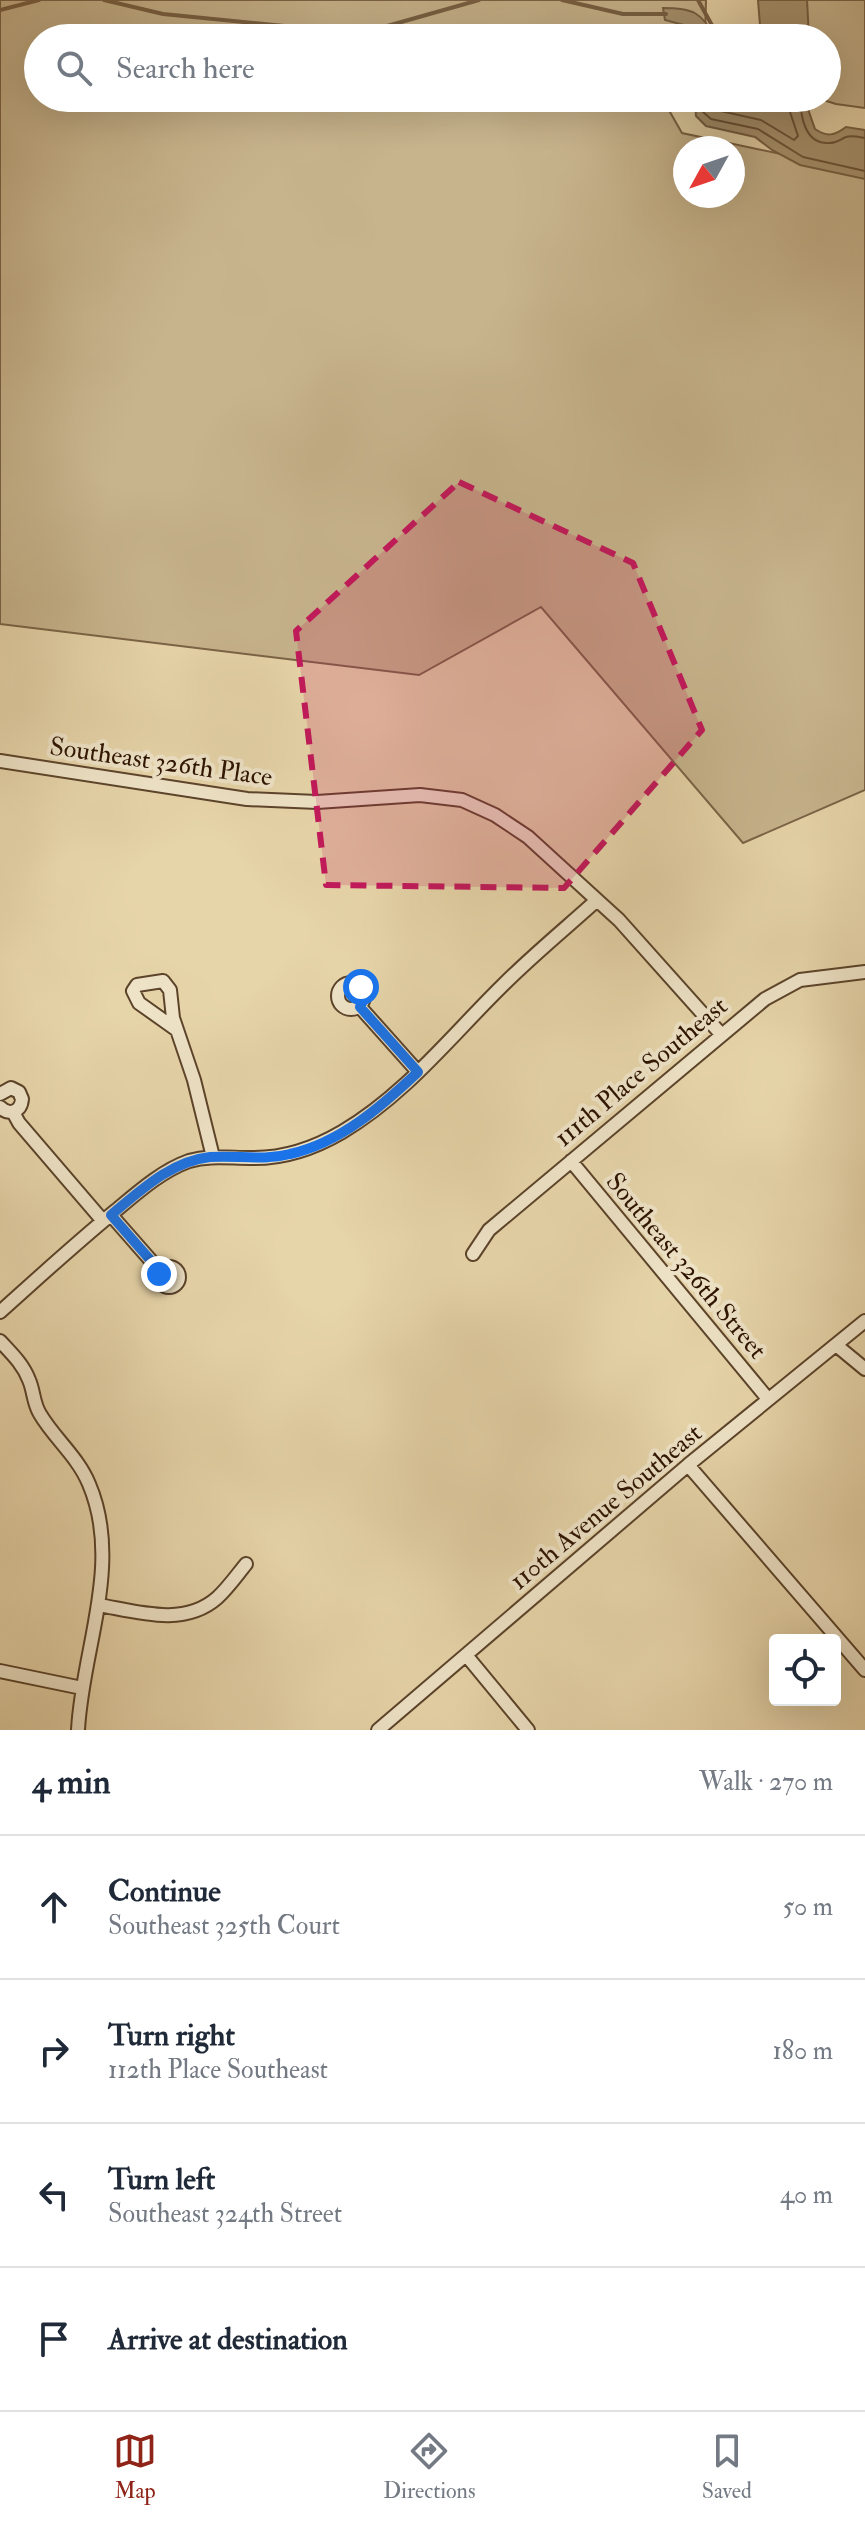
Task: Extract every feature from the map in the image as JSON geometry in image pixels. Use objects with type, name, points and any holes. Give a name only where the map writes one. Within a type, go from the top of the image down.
[{"type":"street","name":"Southeast 326th Place","points":[[0,761],[202,794],[286,802],[420,795],[462,800],[495,815],[528,837],[619,920],[720,1033]]},
{"type":"street","points":[[0,1312],[107,1218],[166,1172],[194,1160],[273,1157],[311,1148],[355,1124],[418,1072],[504,984],[597,900]]},
{"type":"street","name":"111th Place Southeast","points":[[473,1254],[489,1230],[720,1033],[765,999],[793,982],[865,972]]},
{"type":"street","points":[[360,1007],[418,1072]]},
{"type":"street","points":[[177,1030],[194,1080],[213,1157]]},
{"type":"street","points":[[0,1094],[7,1088],[19,1092],[22,1104],[13,1112],[6,1112],[0,1107]]},
{"type":"street","points":[[13,1112],[19,1123],[160,1271]]},
{"type":"street","name":"Southeast 326th Street","points":[[571,1161],[768,1399]]},
{"type":"street","name":"110th Avenue Southeast","points":[[378,1730],[688,1465],[865,1321]]},
{"type":"street","points":[[0,1341],[21,1365],[38,1411],[89,1484],[100,1536],[99,1605],[82,1688],[78,1730]]},
{"type":"street","points":[[836,1345],[865,1369]]},
{"type":"street","points":[[688,1465],[865,1670]]},
{"type":"street","points":[[99,1605],[166,1617],[189,1612],[216,1598],[246,1564]]},
{"type":"street","points":[[466,1655],[528,1730]]},
{"type":"street","points":[[0,1671],[82,1688]]},
{"type":"highlighted area","points":[[459,482],[633,563],[702,730],[564,888],[326,885],[296,631]]},
{"type":"shaded area","points":[[0,0],[706,0],[705,24],[24,24],[24,112],[670,112],[682,133],[696,136],[673,136],[673,208],[745,208],[745,146],[865,172],[865,790],[743,843],[541,607],[419,675],[0,624]]},
{"type":"shaded area","points":[[775,0],[865,0],[865,108],[841,105],[841,24],[772,24]]},
{"type":"water","points":[[758,0],[807,0],[808,24],[760,24]]},
{"type":"water","points":[[663,8],[682,9],[695,13],[707,24],[680,24],[665,20]]},
{"type":"water","points":[[696,112],[809,112],[819,132],[830,134],[846,127],[865,130],[865,179],[800,165],[755,137],[706,126]]},
{"type":"waterway","points":[[0,10],[39,0]]},
{"type":"waterway","points":[[104,0],[163,14],[265,24]]},
{"type":"waterway","points":[[394,24],[479,0]]},
{"type":"waterway","points":[[562,0],[623,14],[666,14]]},
{"type":"waterway","points":[[698,0],[711,24]]},
{"type":"route","points":[[159,1274],[160,1271],[111,1215],[146,1186],[174,1168],[194,1160],[273,1157],[311,1148],[355,1124],[418,1072],[360,1007],[364,999],[361,987]]}]
